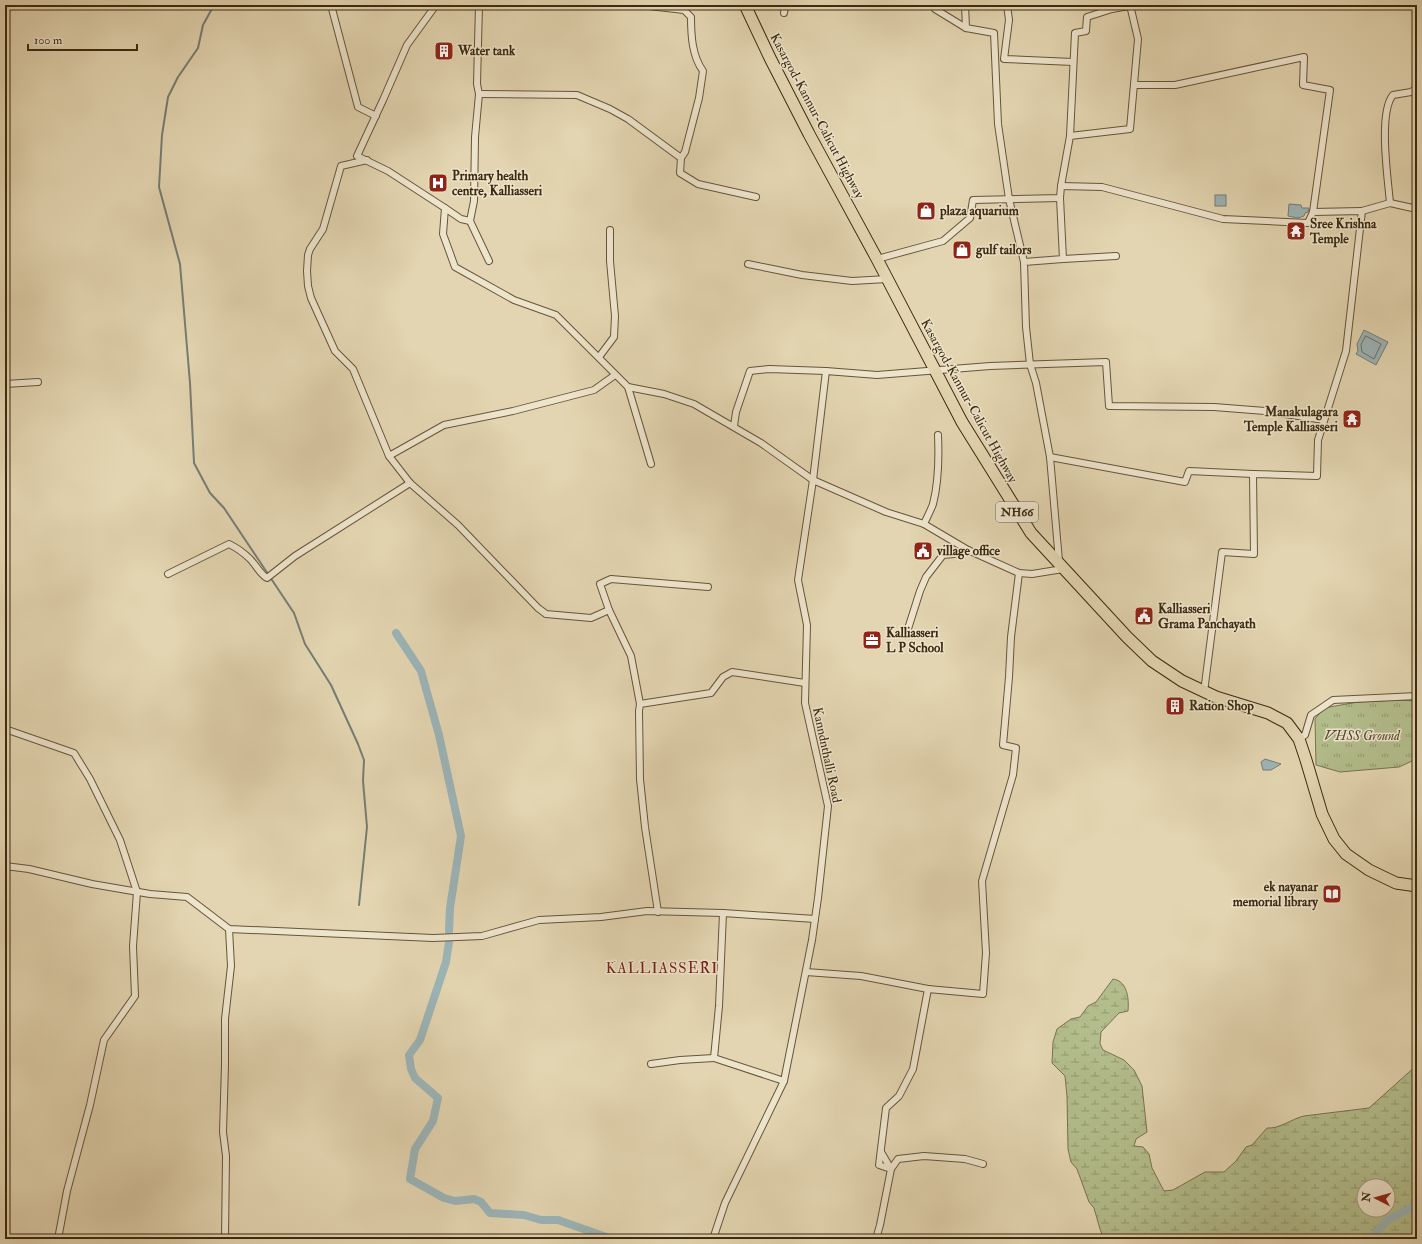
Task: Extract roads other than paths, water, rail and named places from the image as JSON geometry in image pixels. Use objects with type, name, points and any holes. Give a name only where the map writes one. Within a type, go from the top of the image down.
[{"type":"highway","name":"Kasargod-Kannur-Calicut Highway","points":[[745,5],[809,134],[936,370],[962,422],[1030,533],[1127,637],[1152,661],[1182,681],[1204,692],[1268,713],[1287,723],[1299,739],[1322,814],[1334,839],[1346,854],[1369,870],[1396,883],[1417,886]]},
{"type":"street","points":[[331,5],[358,107],[376,116]]},
{"type":"street","points":[[436,5],[407,44],[357,156],[388,171],[462,219],[470,221]]},
{"type":"street","points":[[480,5],[477,84],[479,94],[475,137],[474,201],[470,221],[489,261]]},
{"type":"street","points":[[640,5],[684,10],[691,17],[692,41],[699,66],[703,72],[699,98],[685,152],[681,158],[680,173],[698,184],[756,197]]},
{"type":"street","points":[[784,14],[785,5]]},
{"type":"street","points":[[628,387],[664,394],[694,404],[761,443],[813,480],[886,512],[924,524],[968,550],[1019,573],[1032,574],[1061,567],[1050,457],[1036,383],[1030,364],[1026,327],[1024,262],[1009,199],[998,124],[994,33],[966,28],[935,9],[936,5]]},
{"type":"street","points":[[966,5],[966,28]]},
{"type":"street","points":[[1007,5],[1009,20],[1004,59],[1073,62]]},
{"type":"street","points":[[1063,259],[1060,198],[1070,136],[1075,33],[1086,31],[1087,17],[1112,9],[1130,6],[1138,39],[1130,129],[1070,136]]},
{"type":"street","points":[[1061,186],[1102,187],[1223,219],[1308,223],[1313,212],[1330,90],[1303,85],[1304,57],[1175,85],[1134,85]]},
{"type":"street","points":[[1390,202],[1386,168],[1385,126],[1387,104],[1393,95],[1411,92],[1417,88]]},
{"type":"street","points":[[479,94],[577,95],[610,109],[681,158]]},
{"type":"street","points":[[367,160],[341,166],[322,229],[308,255],[308,286],[311,298],[335,351],[353,369],[389,456],[410,484],[458,525],[538,608],[546,614],[591,618],[609,610]]},
{"type":"street","points":[[877,259],[943,241],[970,218],[973,200],[1060,198]]},
{"type":"street","points":[[1313,212],[1362,211],[1390,202],[1417,209]]},
{"type":"street","points":[[445,208],[443,234],[455,267],[514,300],[556,315],[628,387],[651,464]]},
{"type":"street","points":[[1050,457],[1185,482],[1189,471],[1317,476],[1318,440],[1346,351],[1362,211]]},
{"type":"street","points":[[598,356],[614,337],[615,316],[610,261],[610,230]]},
{"type":"street","points":[[1024,262],[1116,256]]},
{"type":"street","points":[[748,264],[802,275],[852,281],[887,279]]},
{"type":"street","points":[[734,426],[736,412],[750,371],[770,369],[877,375],[1030,364],[1106,362],[1108,406],[1214,407],[1265,411],[1324,420]]},
{"type":"street","name":"Kanndnthalli Road","points":[[712,1239],[726,1203],[784,1081],[815,919],[828,806],[805,703],[807,625],[798,580],[813,480],[826,371]]},
{"type":"street","points":[[389,456],[444,425],[514,411],[594,390],[615,375]]},
{"type":"street","points":[[5,384],[38,382]]},
{"type":"street","points":[[924,524],[933,505],[938,477],[938,435]]},
{"type":"street","points":[[1204,692],[1222,552],[1254,554],[1252,474]]},
{"type":"street","points":[[168,574],[230,544],[241,551],[267,578],[295,556],[410,484]]},
{"type":"street","points":[[906,635],[926,577],[943,554],[954,554],[968,550]]},
{"type":"street","points":[[806,972],[861,976],[928,989],[983,994],[986,953],[982,881],[1013,775],[1016,748],[1003,745],[1011,637],[1019,573]]},
{"type":"street","points":[[658,912],[645,827],[640,779],[640,704],[631,656],[609,610],[600,584],[611,579],[708,587]]},
{"type":"street","points":[[640,704],[711,693],[723,677],[732,672],[805,683]]},
{"type":"street","points":[[1299,739],[1306,735],[1311,715],[1333,700],[1417,696]]},
{"type":"street","points":[[5,729],[74,753],[90,779],[120,840],[137,892],[133,946],[135,996],[104,1040],[90,1105],[67,1191],[58,1239]]},
{"type":"street","points":[[5,866],[29,869],[92,884],[137,892],[187,897],[229,928],[433,938],[482,936],[539,920],[601,917],[647,911],[722,912],[815,919]]},
{"type":"street","points":[[714,1058],[719,1006],[722,912]]},
{"type":"street","points":[[225,1239],[226,1156],[223,1132],[225,1019],[231,966],[229,928]]},
{"type":"street","points":[[891,1169],[879,1165],[886,1108],[899,1096],[913,1069],[928,989]]},
{"type":"street","points":[[651,1064],[680,1060],[714,1058],[784,1081]]},
{"type":"street","points":[[876,1239],[891,1169],[898,1159],[924,1156],[965,1159],[983,1164]]},
{"type":"water","points":[[1215,195],[1226,195],[1226,206],[1215,206]]},
{"type":"water","points":[[1289,204],[1301,205],[1302,208],[1309,208],[1308,212],[1305,213],[1304,216],[1298,218],[1288,216]]},
{"type":"water","points":[[1364,330],[1388,342],[1376,365],[1356,354],[1358,351],[1357,344]]},
{"type":"water","points":[[1265,759],[1281,764],[1271,770],[1263,770],[1261,762]]},
{"type":"waterway","points":[[214,5],[203,25],[198,48],[178,77],[168,97],[162,135],[159,187],[180,264],[190,383],[194,463],[210,493],[224,508],[294,613],[305,644],[331,685],[364,760],[363,781],[367,827],[359,905]]},
{"type":"waterway","points":[[396,633],[421,671],[439,735],[461,836],[450,908],[449,931]]},
{"type":"waterway","points":[[449,942],[446,962],[420,1040],[409,1055],[411,1069],[415,1078],[438,1098],[433,1121],[415,1149],[410,1179],[444,1198],[455,1201],[474,1199],[481,1202],[490,1213],[524,1215],[541,1220],[558,1220],[612,1239]]},
{"type":"waterway","points":[[1371,1239],[1387,1220],[1417,1206]]},
{"type":"place","name":"Water tank","points":[[444,51]]},
{"type":"place","name":"Primary health centre, Kalliasseri","points":[[438,183]]},
{"type":"place","name":"plaza aquarium","points":[[926,211]]},
{"type":"place","name":"Sree Krishna Temple","points":[[1296,231]]},
{"type":"place","name":"gulf tailors","points":[[962,250]]},
{"type":"place","name":"Manakulagara Temple Kalliasseri","points":[[1352,419]]},
{"type":"place","name":"village office","points":[[923,551]]},
{"type":"place","name":"Kalliasseri Grama Panchayath","points":[[1144,616]]},
{"type":"place","name":"Kalliasseri L P School","points":[[872,640]]},
{"type":"place","name":"Ration Shop","points":[[1175,706]]},
{"type":"place","name":"ek nayanar memorial library","points":[[1332,894]]},
{"type":"district","name":"KALLIASSERI","points":[[662,968]]},
{"type":"park label","name":"VHSS Ground","points":[[1362,736]]}]
